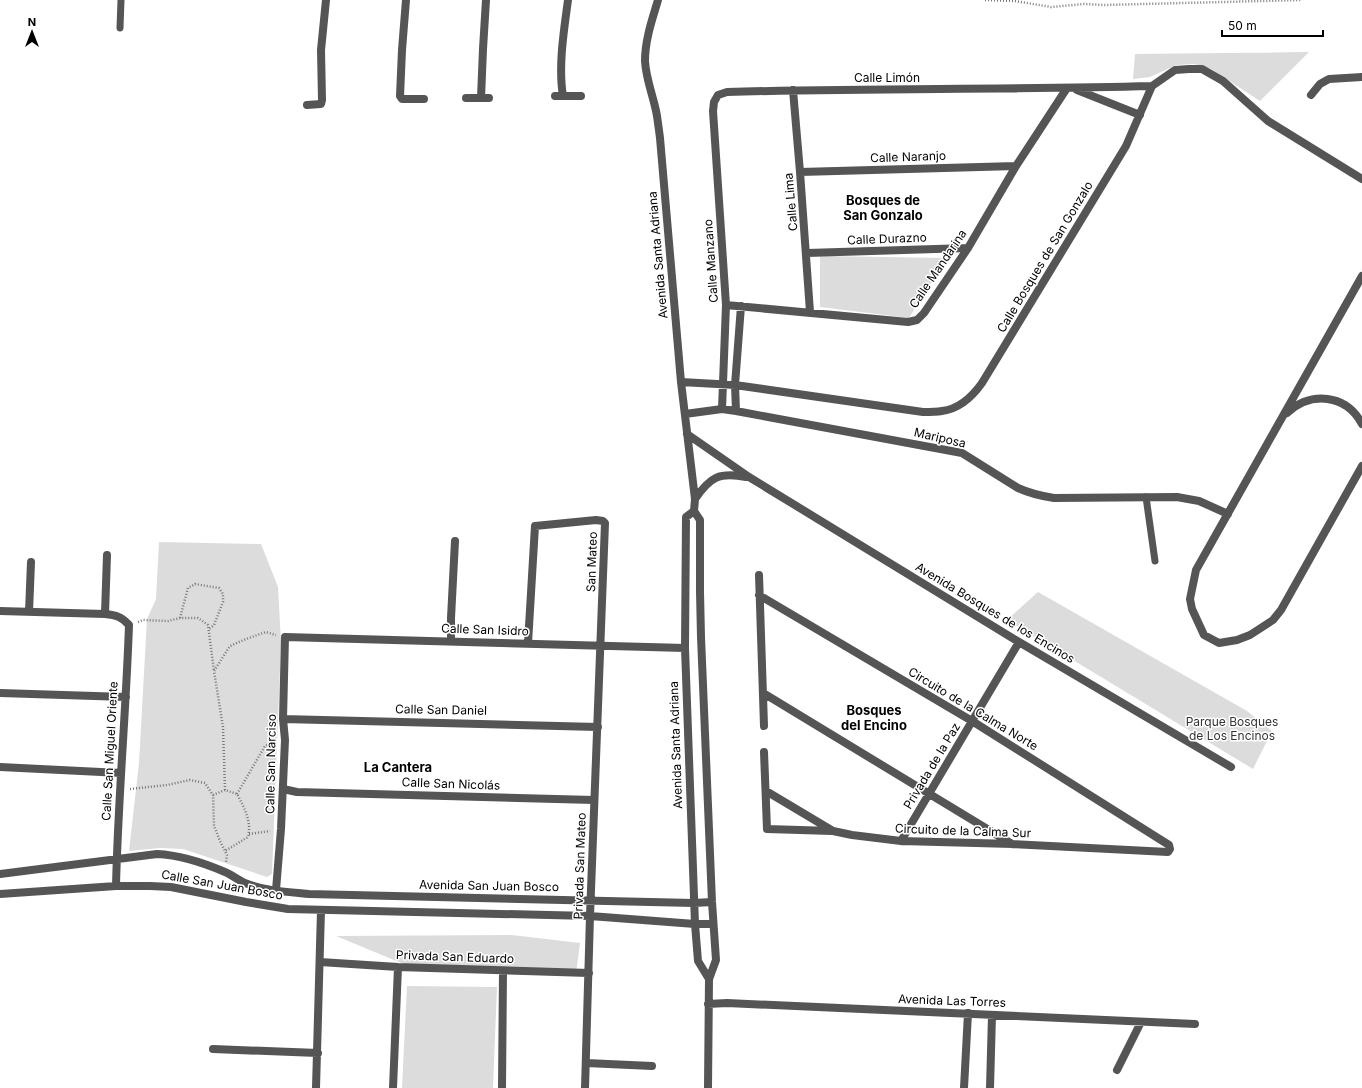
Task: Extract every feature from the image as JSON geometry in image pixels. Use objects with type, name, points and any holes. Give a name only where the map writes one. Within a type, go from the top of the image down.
[{"type":"street","points":[[306,105],[321,104],[322,100],[321,50],[326,0]]},
{"type":"street","points":[[406,0],[400,96],[402,99],[424,99]]},
{"type":"street","points":[[466,98],[485,98],[483,49],[486,0]]},
{"type":"street","points":[[568,0],[562,50],[561,88],[558,96],[581,96]]},
{"type":"street","name":"Avenida Santa Adriana","points":[[658,0],[646,44],[645,62],[647,77],[657,116],[660,138],[684,414],[695,499],[694,511],[700,520],[700,592],[712,902],[716,960],[709,979],[708,1088]]},
{"type":"street","points":[[1152,86],[1175,70],[1189,68],[1202,69],[1223,81],[1268,121],[1362,180]]},
{"type":"street","points":[[1311,95],[1320,84],[1325,81],[1336,78],[1362,78]]},
{"type":"street","points":[[1350,78],[1362,85]]},
{"type":"street","name":"Calle Bosques de San Gonzalo","points":[[681,382],[735,385],[923,412],[942,411],[959,405],[968,399],[982,383],[1126,146],[1152,86]]},
{"type":"street","name":"Calle Limón","points":[[713,111],[714,102],[718,95],[727,92],[1152,86]]},
{"type":"street","name":"Calle Limón","points":[[1070,88],[1140,115]]},
{"type":"street","name":"Calle Mandarina","points":[[726,305],[908,322],[917,320],[924,313],[968,248],[1016,166],[1070,88]]},
{"type":"street","name":"Calle Lima","points":[[793,90],[810,312]]},
{"type":"street","name":"Calle Manzano","points":[[713,111],[726,305],[722,409]]},
{"type":"street","name":"Calle Naranjo","points":[[800,172],[1016,166]]},
{"type":"street","name":"Calle Durazno","points":[[806,253],[968,248]]},
{"type":"street","points":[[1362,276],[1196,570],[1190,599],[1192,609],[1204,635],[1219,643],[1236,640],[1250,634],[1273,620],[1281,610],[1362,466]]},
{"type":"street","points":[[736,411],[735,385],[741,306]]},
{"type":"street","points":[[1282,418],[1295,406],[1302,402],[1314,399],[1327,399],[1336,401],[1350,409],[1362,424]]},
{"type":"street","name":"Mariposa","points":[[684,414],[722,409],[962,453],[1018,488],[1026,492],[1045,497],[1177,497],[1199,501],[1228,514]]},
{"type":"street","name":"Avenida Bosques de los Encinos","points":[[687,434],[749,477],[1019,642],[1231,767]]},
{"type":"street","name":"Avenida Bosques de los Encinos","points":[[695,499],[710,480],[717,477],[735,475],[749,477]]},
{"type":"street","name":"Avenida Santa Adriana","points":[[694,511],[686,517],[685,648],[695,924],[698,961],[709,979]]},
{"type":"street","name":"San Mateo","points":[[528,644],[535,526],[600,520],[605,523],[600,646]]},
{"type":"street","points":[[451,641],[455,541]]},
{"type":"street","points":[[105,614],[107,554]]},
{"type":"street","points":[[29,612],[31,562]]},
{"type":"street","points":[[759,575],[764,726]]},
{"type":"street","name":"Circuito de la Calma Norte","points":[[759,595],[972,722],[1169,844],[1170,849]]},
{"type":"street","points":[[0,611],[105,614],[116,615],[126,622]]},
{"type":"street","name":"Calle San Miguel Oriente","points":[[116,886],[120,772],[126,697],[126,622]]},
{"type":"street","name":"Calle San Isidro","points":[[285,637],[685,648]]},
{"type":"street","name":"Calle San Narciso","points":[[276,890],[281,829],[285,740],[283,719],[285,637]]},
{"type":"street","name":"Privada de la Paz","points":[[901,841],[1019,642]]},
{"type":"street","name":"Privada San Mateo","points":[[585,1088],[590,900],[600,646]]},
{"type":"street","points":[[0,693],[126,697]]},
{"type":"street","points":[[763,693],[1014,844]]},
{"type":"street","name":"Calle San Daniel","points":[[283,719],[598,727]]},
{"type":"street","points":[[764,752],[767,829],[832,831]]},
{"type":"street","points":[[0,767],[120,772]]},
{"type":"street","name":"Calle San Nicolás","points":[[283,789],[297,792],[594,800]]},
{"type":"street","name":"Circuito de la Calma Sur","points":[[766,791],[832,831],[852,835],[901,841],[1014,844],[1168,852],[1170,849]]},
{"type":"street","name":"Calle San Juan Bosco","points":[[0,874],[157,854],[172,855],[188,859],[225,872],[244,882],[259,887],[311,894]]},
{"type":"street","name":"Calle San Juan Bosco","points":[[0,894],[116,886],[171,887],[266,906],[321,910]]},
{"type":"street","points":[[308,909],[311,894]]},
{"type":"street","name":"Avenida San Juan Bosco","points":[[311,894],[694,903],[712,902]]},
{"type":"street","points":[[316,1088],[321,910],[590,916],[713,924]]},
{"type":"street","name":"Privada San Eduardo","points":[[320,962],[398,967],[589,973]]},
{"type":"street","points":[[393,1088],[398,967]]},
{"type":"street","points":[[502,971],[502,1088]]},
{"type":"street","name":"Avenida Las Torres","points":[[708,1004],[727,1003],[1195,1024]]},
{"type":"street","points":[[964,1088],[968,1014]]},
{"type":"street","points":[[990,1088],[992,1015]]},
{"type":"street","points":[[1117,1070],[1141,1022]]},
{"type":"street","points":[[213,1049],[318,1053]]},
{"type":"street","points":[[586,1063],[652,1066]]},
{"type":"lane","points":[[120,28],[121,0]]},
{"type":"lane","points":[[1146,497],[1155,561]]},
{"type":"path","points":[[985,0],[1021,2],[1051,7],[1084,4],[1104,6],[1302,0]]},
{"type":"path","points":[[180,618],[188,588],[195,584],[219,588],[223,594],[223,602],[214,625],[209,629]]},
{"type":"path","points":[[126,622],[143,620],[168,621],[180,618],[198,618],[208,625],[223,727],[224,790]]},
{"type":"path","points":[[214,671],[230,646],[246,638],[266,632],[285,637]]},
{"type":"path","points":[[237,794],[265,746],[274,742],[285,740]]},
{"type":"path","points":[[120,790],[153,787],[190,780],[205,783],[213,795],[214,826],[227,855],[225,872]]},
{"type":"path","points":[[213,795],[224,790],[237,794],[245,808],[250,831],[248,837],[225,851]]},
{"type":"path","points":[[249,834],[281,829]]},
{"type":"green space","points":[[1309,52],[1260,101],[1211,69],[1194,64],[1176,65],[1150,77],[1133,79],[1135,54]]},
{"type":"green space","points":[[820,256],[947,258],[909,318],[820,307]]},
{"type":"green space","points":[[159,542],[261,544],[278,587],[281,642],[272,874],[267,877],[183,849],[160,848],[129,851],[139,763],[147,619],[156,599]]},
{"type":"green space","name":"Parque Bosques de Los Encinos","points":[[1038,592],[1247,711],[1272,731],[1253,769],[1007,620]]},
{"type":"green space","points":[[512,935],[580,943],[576,974],[406,965],[336,936]]},
{"type":"green space","points":[[407,986],[497,987],[493,1088],[402,1088]]},
{"type":"district","name":"Bosques de San Gonzalo","points":[[883,208]]},
{"type":"district","name":"Bosques del Encino","points":[[874,718]]},
{"type":"district","name":"La Cantera","points":[[398,767]]}]
